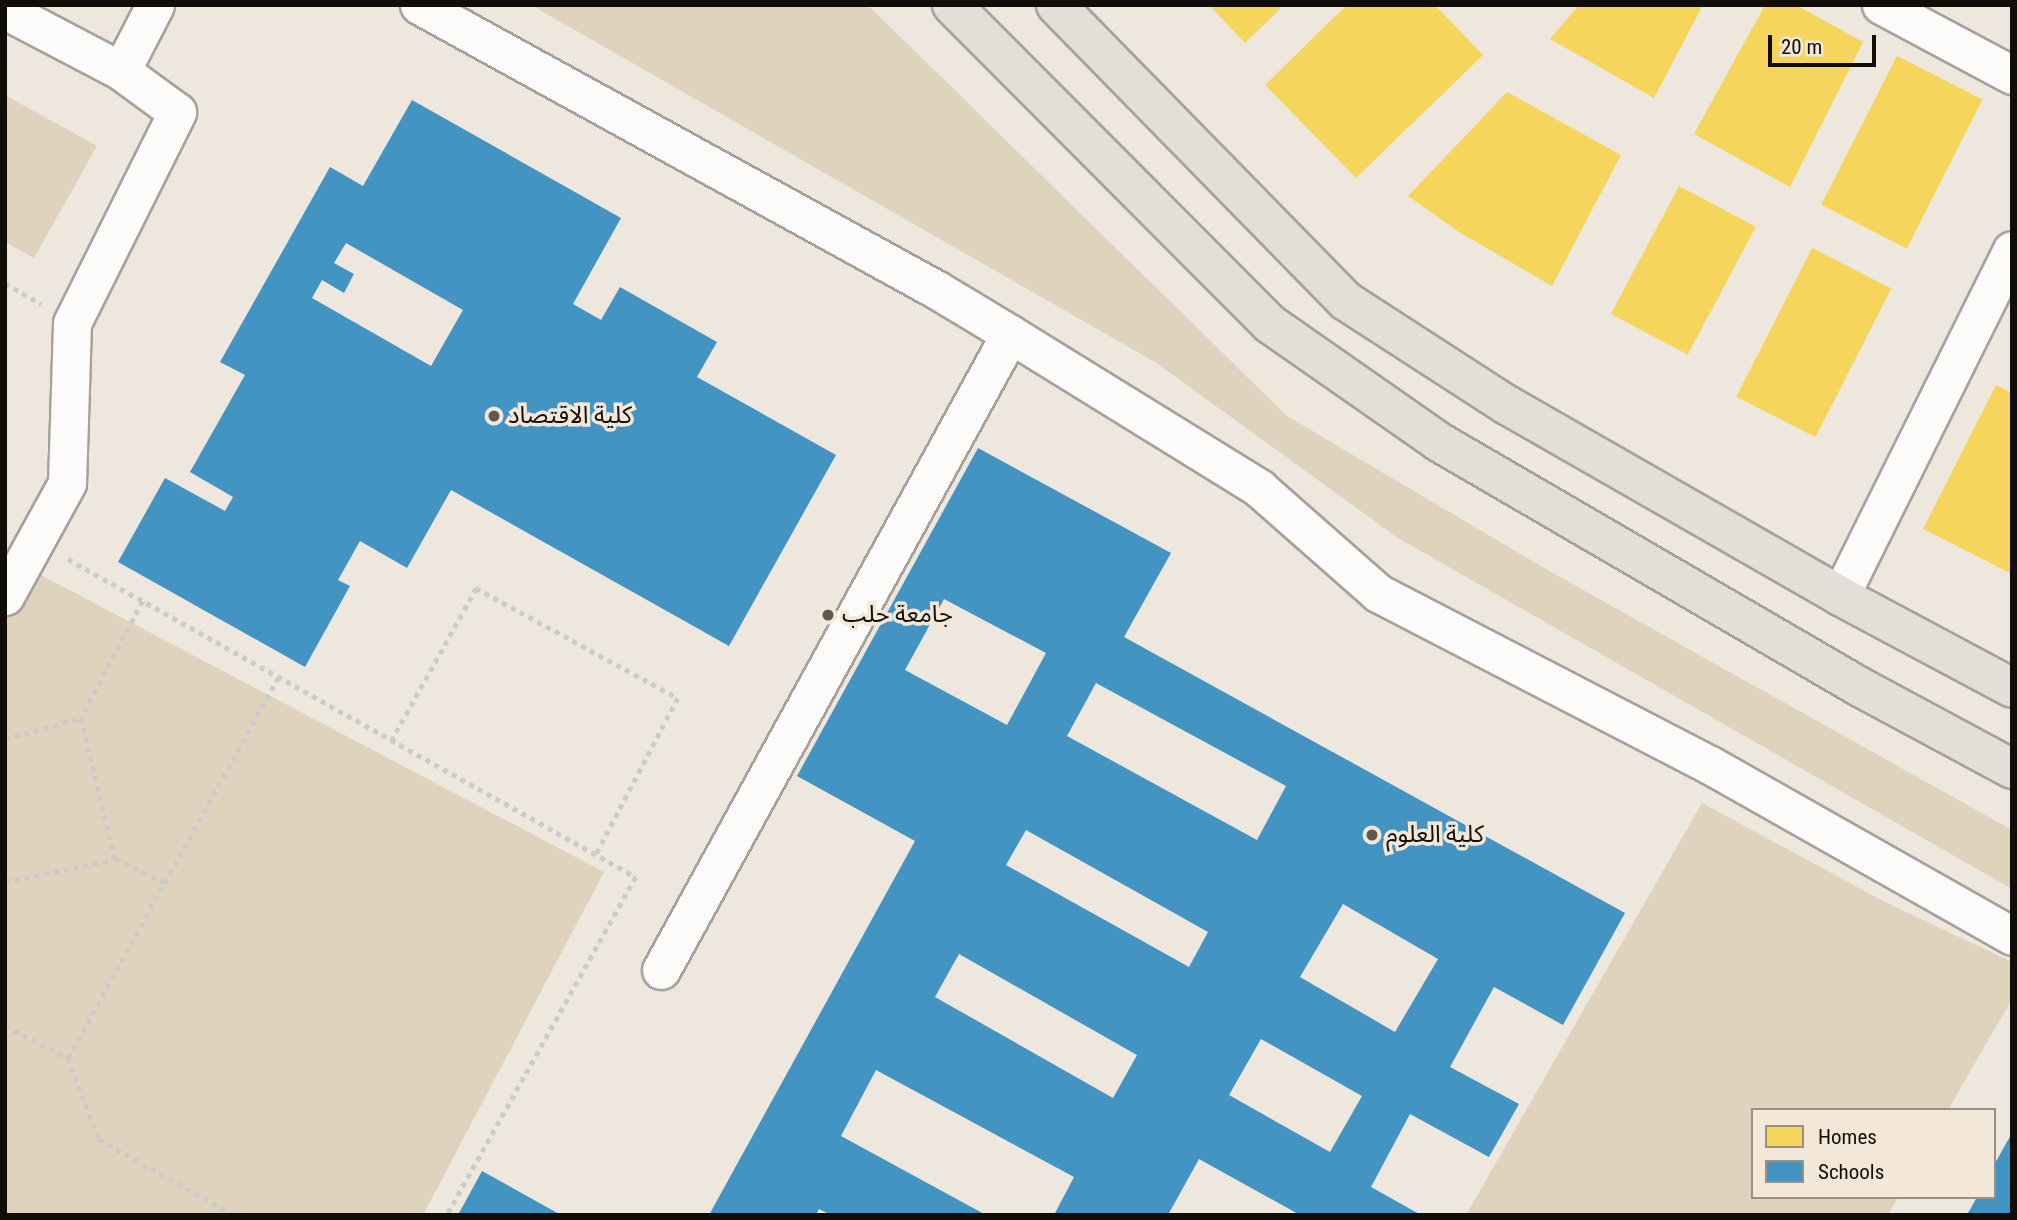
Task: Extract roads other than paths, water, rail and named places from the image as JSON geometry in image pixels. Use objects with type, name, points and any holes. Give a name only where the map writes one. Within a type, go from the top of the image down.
[{"type":"main road","points":[[952,5],[1270,324],[1439,442],[1860,687],[2012,769]]},
{"type":"main road","points":[[1056,5],[1346,301],[1507,405],[1840,596],[2012,688]]},
{"type":"street","points":[[121,71],[155,5]]},
{"type":"street","points":[[419,5],[937,289],[1259,488],[1378,593],[1710,765],[2012,936]]},
{"type":"street","points":[[1881,5],[2012,75]]},
{"type":"street","points":[[5,10],[121,71],[177,112],[72,323],[67,483],[5,596]]},
{"type":"street","points":[[1840,596],[2012,250]]},
{"type":"street","points":[[661,970],[1010,334]]},
{"type":"place","name":"كلية الاقتصاد","points":[[494,416]]},
{"type":"place","name":"جامعة حلب","points":[[828,615]]},
{"type":"place","name":"كلية العلوم","points":[[1372,835]]}]
